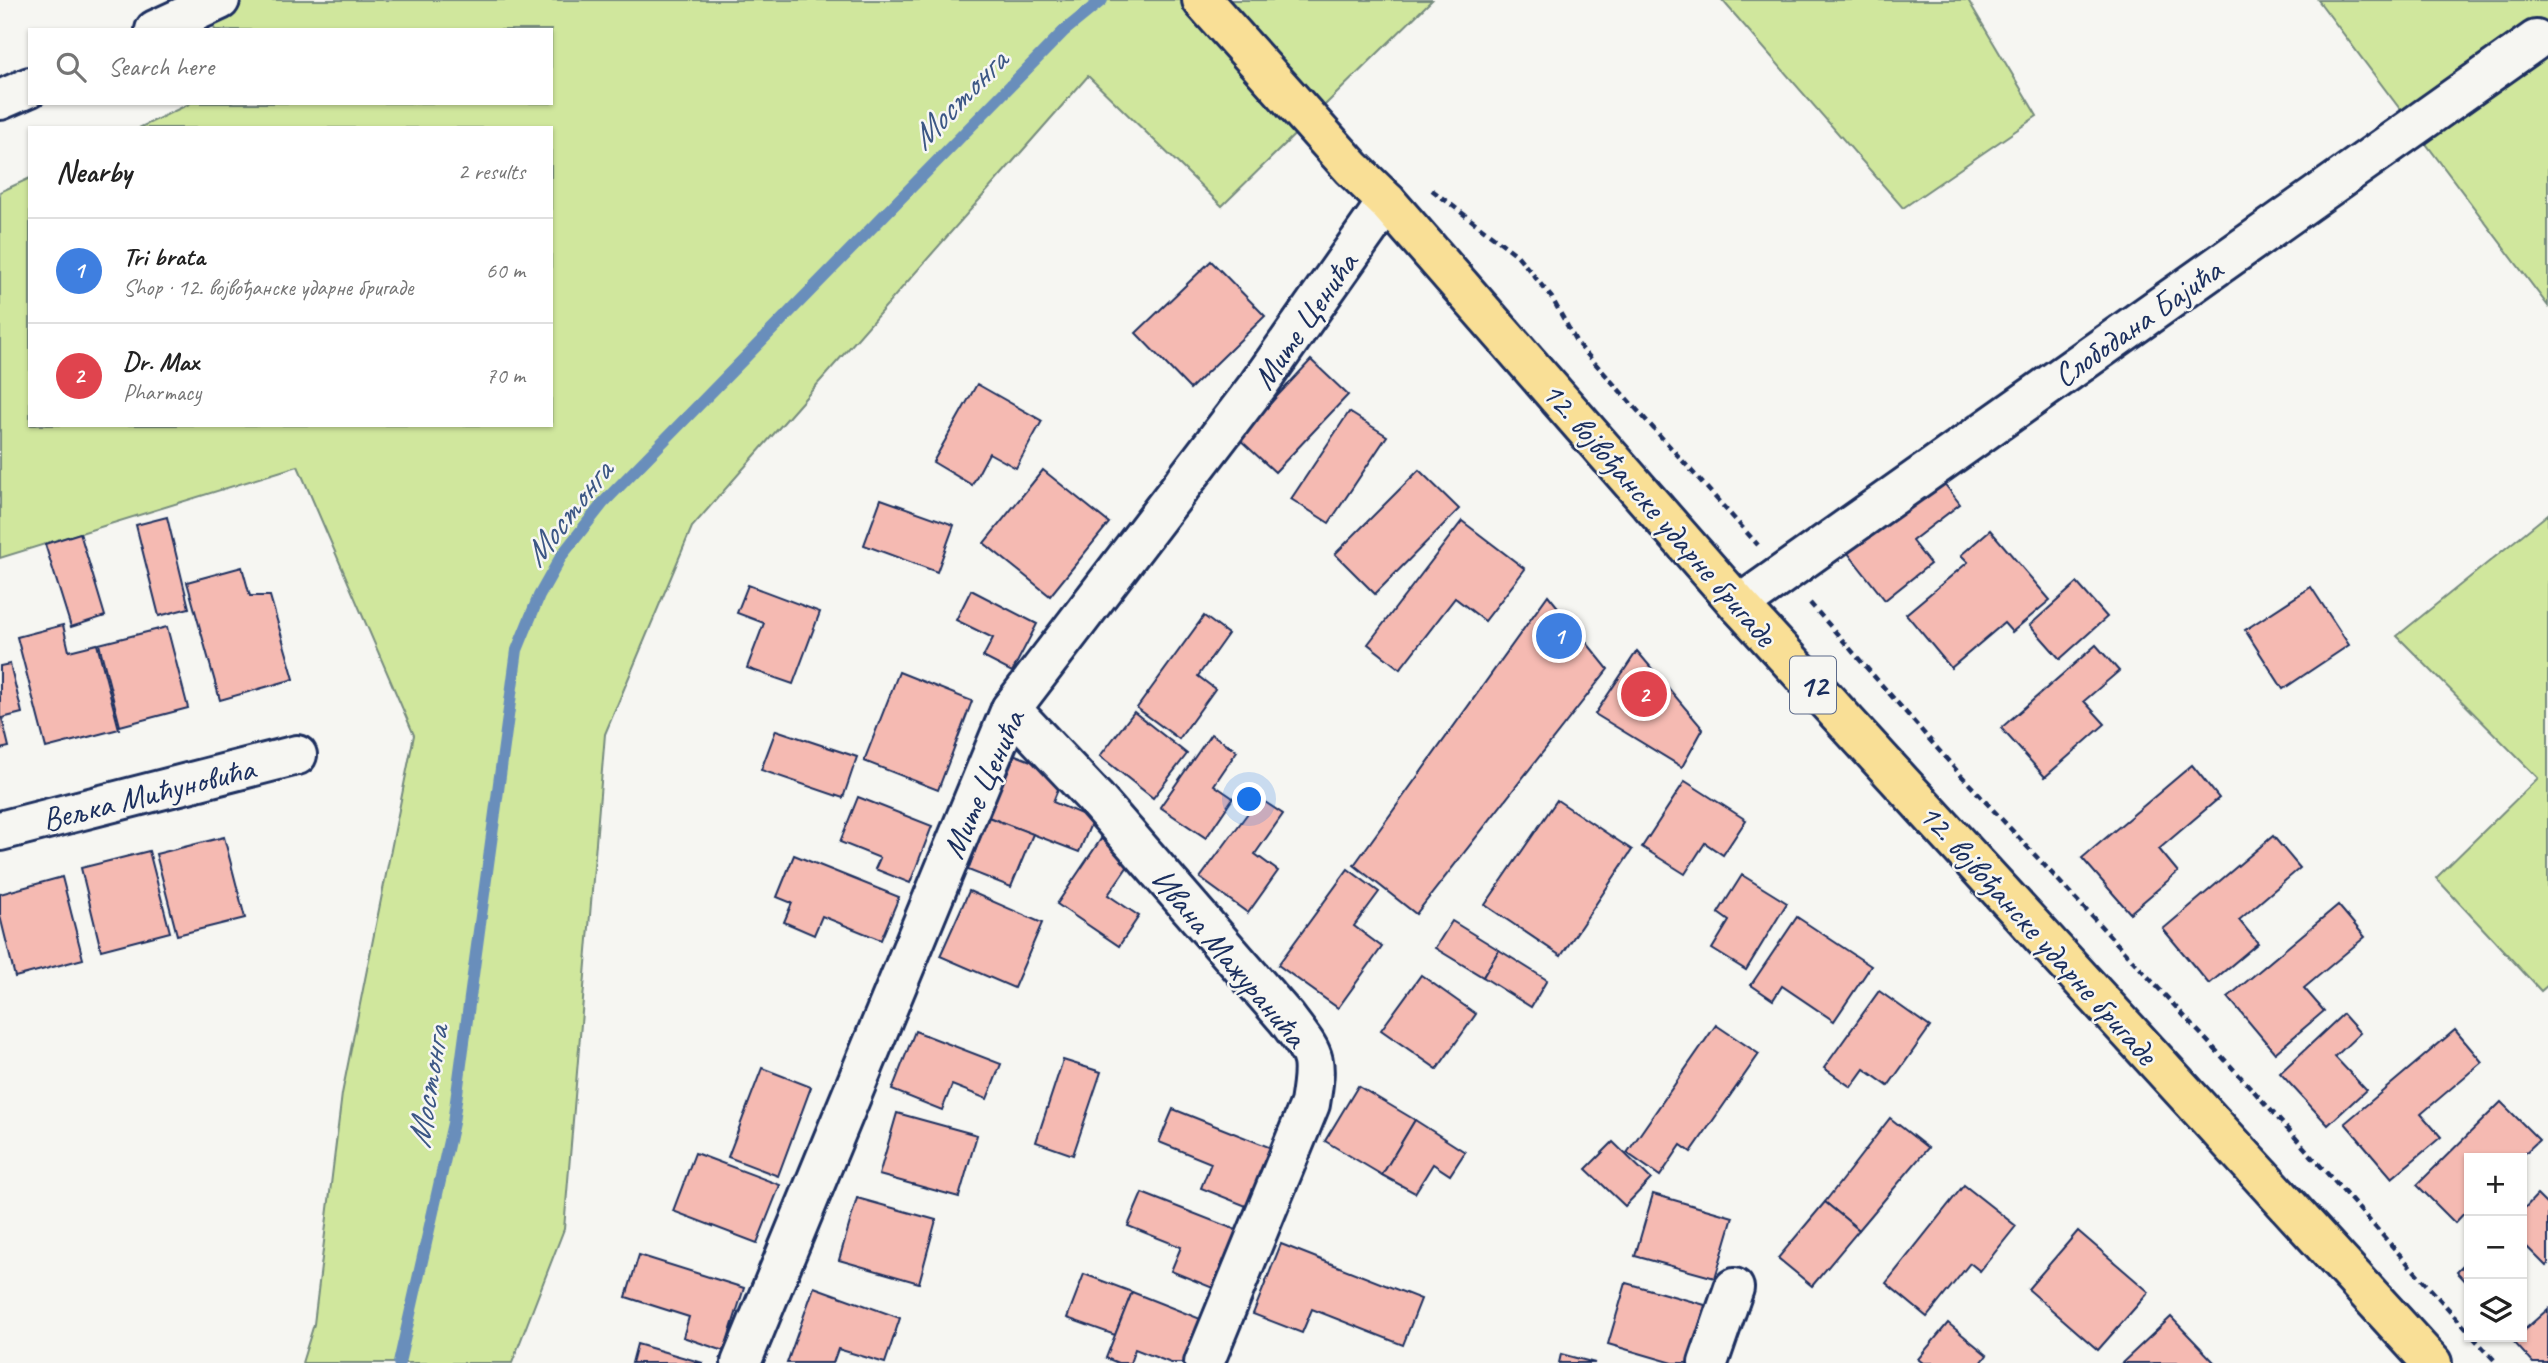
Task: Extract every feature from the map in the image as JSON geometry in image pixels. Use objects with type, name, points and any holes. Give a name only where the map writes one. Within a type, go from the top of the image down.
[{"type":"main road","name":"12. војвођанске ударне бригаде","points":[[1202,0],[1352,168],[1387,202],[1739,605],[2432,1363]]},
{"type":"street","points":[[159,28],[220,0]]},
{"type":"street","name":"Слободана Бајића","points":[[1739,605],[2536,40]]},
{"type":"street","points":[[0,100],[28,88]]},
{"type":"street","name":"Мите Ценића","points":[[741,1363],[1011,709],[1259,384],[1387,202]]},
{"type":"street","name":"Ивана Мажуранића","points":[[1011,709],[1095,798],[1287,1018],[1313,1054],[1315,1072],[1310,1104],[1204,1363]]},
{"type":"street","name":"Вељка Мићуновића","points":[[0,831],[296,755]]},
{"type":"street","points":[[1709,1363],[1734,1288]]},
{"type":"path","points":[[1430,188],[1517,255],[1552,298],[1577,343],[1967,782],[2250,1087],[2464,1326]]},
{"type":"path","points":[[2478,1342],[2497,1363]]},
{"type":"green space","points":[[201,0],[1432,0],[1222,206],[1088,76],[692,527],[605,734],[564,1229],[512,1363],[302,1363],[314,1324],[342,1094],[414,735],[298,466],[0,558],[0,192],[28,179],[28,427],[553,427],[553,126],[143,126],[187,105],[553,105],[553,28],[214,28]]},
{"type":"green space","points":[[1722,0],[1968,0],[2037,116],[1903,208]]},
{"type":"green space","points":[[2318,0],[2548,0],[2548,306]]},
{"type":"green space","points":[[2548,514],[2548,985],[2541,991],[2436,878],[2538,778],[2397,636]]},
{"type":"building","points":[[1211,261],[1265,316],[1190,389],[1136,333]]},
{"type":"building","points":[[1311,360],[1348,395],[1275,472],[1238,438]]},
{"type":"building","points":[[977,384],[1042,421],[1016,468],[989,453],[972,485],[933,462]]},
{"type":"building","points":[[1349,412],[1387,436],[1329,523],[1291,499]]},
{"type":"building","points":[[1043,470],[1109,523],[1050,596],[984,543]]},
{"type":"building","points":[[1419,470],[1459,509],[1375,594],[1335,554]]},
{"type":"building","points":[[1937,474],[1960,504],[1912,541],[1930,564],[1885,600],[1844,548]]},
{"type":"building","points":[[881,499],[954,525],[937,572],[864,545]]},
{"type":"building","points":[[167,517],[189,608],[159,616],[136,525]]},
{"type":"building","points":[[1462,521],[1525,569],[1485,621],[1455,598],[1400,669],[1368,644]]},
{"type":"building","points":[[1990,530],[2050,600],[2012,632],[2004,623],[1951,668],[1906,614],[1968,562],[1961,555]]},
{"type":"building","points":[[80,533],[105,616],[71,627],[45,544]]},
{"type":"building","points":[[242,567],[250,596],[270,596],[294,679],[220,700],[187,582]]},
{"type":"building","points":[[2077,583],[2107,617],[2060,659],[2030,625]]},
{"type":"building","points":[[748,585],[820,612],[793,684],[747,668],[764,623],[737,613]]},
{"type":"building","points":[[2311,587],[2349,645],[2283,689],[2245,630]]},
{"type":"building","points":[[971,590],[1037,624],[1012,672],[983,657],[993,638],[956,620]]},
{"type":"building","points":[[1548,595],[1608,669],[1416,914],[1354,865]]},
{"type":"building","points":[[1204,616],[1228,634],[1198,676],[1215,689],[1179,739],[1137,708]]},
{"type":"building","points":[[63,625],[69,651],[97,644],[119,729],[46,748],[17,637]]},
{"type":"building","points":[[167,627],[188,708],[120,726],[99,644]]},
{"type":"building","points":[[2096,645],[2119,671],[2084,701],[2105,724],[2045,777],[2001,728]]},
{"type":"building","points":[[1637,651],[1703,729],[1682,767],[1595,714]]},
{"type":"building","points":[[10,664],[22,713],[2,718],[9,747],[0,749],[0,666]]},
{"type":"building","points":[[899,672],[972,701],[938,790],[864,761]]},
{"type":"building","points":[[1134,712],[1187,754],[1153,798],[1100,756]]},
{"type":"building","points":[[776,730],[857,757],[843,798],[761,770]]},
{"type":"building","points":[[1211,734],[1237,751],[1214,785],[1233,798],[1206,838],[1160,807]]},
{"type":"building","points":[[1013,754],[1064,774],[1053,802],[1093,819],[1079,852],[988,817]]},
{"type":"building","points":[[2192,765],[2219,798],[2159,849],[2178,872],[2130,913],[2082,858]]},
{"type":"building","points":[[1685,781],[1746,820],[1723,855],[1705,843],[1685,874],[1642,847]]},
{"type":"building","points":[[858,797],[932,826],[910,883],[875,869],[880,858],[840,842]]},
{"type":"building","points":[[1259,798],[1283,814],[1255,854],[1278,871],[1248,913],[1200,878]]},
{"type":"building","points":[[1557,800],[1632,850],[1561,956],[1485,905]]},
{"type":"building","points":[[988,817],[1033,834],[1011,887],[968,870]]},
{"type":"building","points":[[2273,836],[2300,868],[2239,920],[2258,943],[2209,984],[2163,929]]},
{"type":"building","points":[[224,837],[245,918],[177,935],[156,854]]},
{"type":"building","points":[[1101,839],[1132,860],[1108,895],[1139,916],[1119,946],[1057,904]]},
{"type":"building","points":[[149,851],[170,932],[101,950],[81,868]]},
{"type":"building","points":[[794,855],[899,897],[881,940],[822,916],[814,935],[784,922],[792,903],[777,897]]},
{"type":"building","points":[[1348,869],[1379,892],[1354,926],[1382,947],[1338,1008],[1278,965]]},
{"type":"building","points":[[1742,875],[1787,903],[1746,970],[1712,949],[1729,921],[1718,913]]},
{"type":"building","points":[[62,877],[83,959],[15,977],[0,916],[0,894]]},
{"type":"building","points":[[969,891],[1042,923],[1014,988],[940,956]]},
{"type":"building","points":[[2338,905],[2365,937],[2304,988],[2324,1011],[2275,1053],[2228,997]]},
{"type":"building","points":[[1797,917],[1871,966],[1834,1021],[1782,986],[1773,1000],[1751,985]]},
{"type":"building","points":[[1452,921],[1499,950],[1483,977],[1435,948]]},
{"type":"building","points":[[1499,950],[1547,980],[1531,1007],[1483,977]]},
{"type":"building","points":[[1421,975],[1476,1014],[1437,1069],[1381,1030]]},
{"type":"building","points":[[1879,991],[1930,1027],[1888,1086],[1864,1069],[1851,1087],[1824,1068]]},
{"type":"building","points":[[2343,1014],[2360,1033],[2335,1057],[2366,1090],[2328,1125],[2280,1073]]},
{"type":"building","points":[[1716,1025],[1759,1054],[1691,1152],[1681,1145],[1660,1176],[1627,1153]]},
{"type":"building","points":[[2455,1030],[2482,1062],[2421,1114],[2441,1137],[2392,1178],[2345,1123]]},
{"type":"building","points":[[915,1031],[1001,1064],[987,1099],[952,1085],[942,1110],[892,1090]]},
{"type":"building","points":[[1063,1060],[1101,1072],[1073,1155],[1036,1142]]},
{"type":"building","points":[[762,1068],[811,1087],[778,1176],[728,1157]]},
{"type":"building","points":[[1358,1086],[1415,1120],[1382,1175],[1325,1141]]},
{"type":"building","points":[[2501,1102],[2539,1140],[2525,1153],[2464,1153],[2464,1213],[2455,1223],[2417,1185]]},
{"type":"building","points":[[1173,1109],[1274,1149],[1251,1208],[1201,1188],[1211,1163],[1159,1142]]},
{"type":"building","points":[[897,1113],[977,1135],[959,1197],[879,1175]]},
{"type":"building","points":[[1890,1118],[1928,1148],[1859,1230],[1825,1202]]},
{"type":"building","points":[[1415,1120],[1465,1152],[1450,1175],[1433,1164],[1415,1193],[1382,1175]]},
{"type":"building","points":[[1613,1142],[1651,1179],[1625,1206],[1586,1169]]},
{"type":"building","points":[[695,1153],[780,1185],[757,1243],[673,1211]]},
{"type":"building","points":[[1964,1185],[2016,1226],[1980,1271],[1970,1263],[1927,1317],[1886,1283]]},
{"type":"building","points":[[1142,1193],[1244,1233],[1220,1291],[1171,1271],[1181,1247],[1128,1226]]},
{"type":"building","points":[[1653,1194],[1733,1217],[1715,1278],[1635,1256]]},
{"type":"building","points":[[2537,1195],[2548,1206],[2546,1266],[2527,1247],[2527,1206]]},
{"type":"building","points":[[857,1198],[936,1220],[919,1283],[839,1260]]},
{"type":"building","points":[[1825,1202],[1859,1230],[1812,1286],[1778,1258]]},
{"type":"building","points":[[2078,1231],[2149,1292],[2098,1350],[2028,1289]]},
{"type":"building","points":[[1281,1244],[1421,1299],[1403,1345],[1312,1309],[1302,1333],[1253,1314]]},
{"type":"building","points":[[639,1255],[744,1288],[724,1351],[683,1337],[689,1317],[626,1297]]},
{"type":"building","points":[[2464,1265],[2464,1280],[2457,1272]]},
{"type":"building","points":[[1084,1274],[1132,1292],[1115,1335],[1067,1318]]},
{"type":"building","points":[[1626,1283],[1705,1305],[1688,1363],[1673,1363],[1608,1344]]},
{"type":"building","points":[[814,1287],[900,1318],[885,1363],[838,1349],[833,1363],[787,1363]]},
{"type":"building","points":[[1132,1292],[1203,1320],[1186,1363],[1171,1363],[1135,1349],[1130,1363],[1118,1363],[1106,1358]]},
{"type":"building","points":[[2548,1309],[2548,1363],[2533,1363],[2514,1342],[2527,1342],[2527,1328]]},
{"type":"building","points":[[2171,1317],[2215,1363],[2122,1363]]},
{"type":"building","points":[[1948,1323],[1987,1355],[1981,1363],[1923,1363],[1918,1359]]},
{"type":"building","points":[[637,1344],[703,1363],[632,1363]]},
{"type":"building","points":[[1561,1354],[1595,1363],[1559,1363]]},
{"type":"waterway","name":"Мостонга","points":[[399,1363],[453,1123],[517,650],[539,596],[562,555],[603,503],[1064,31],[1102,0]]},
{"type":"place","name":"Tri brata","points":[[1559,636]]},
{"type":"place","name":"Dr. Max","points":[[1644,694]]}]
